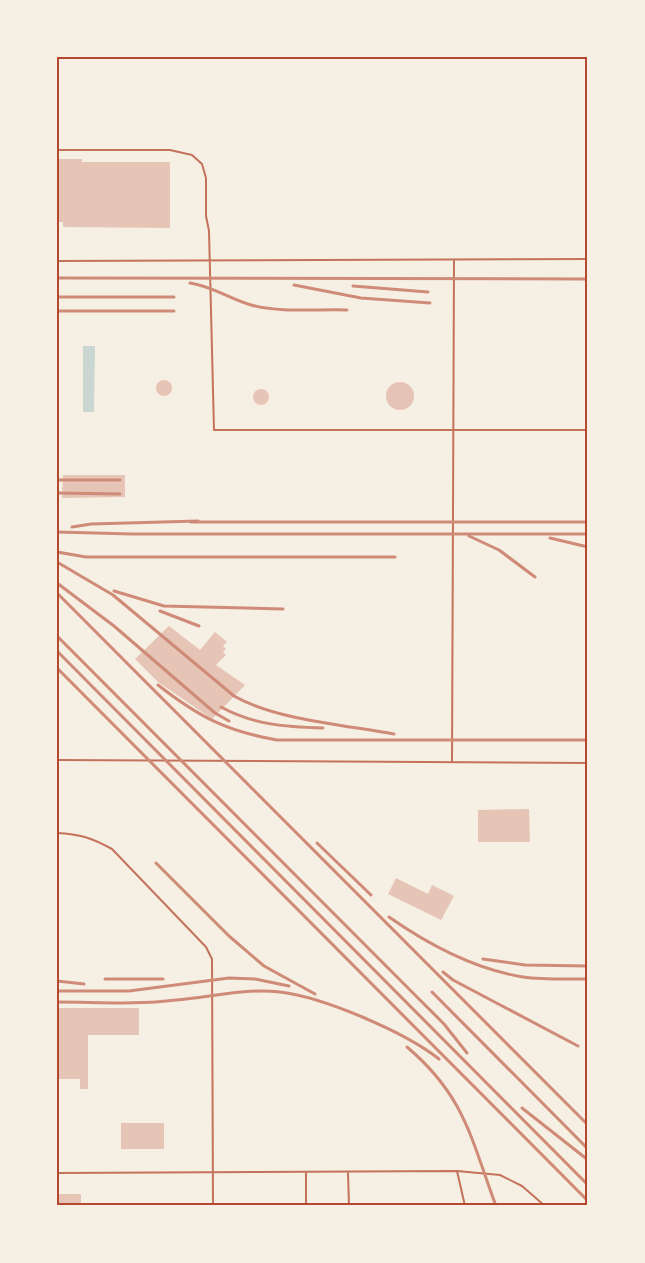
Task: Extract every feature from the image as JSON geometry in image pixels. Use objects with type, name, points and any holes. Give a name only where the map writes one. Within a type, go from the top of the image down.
[{"type":"lane","points":[[57,150],[170,150],[192,155],[202,164],[206,178],[214,430],[588,430]]},
{"type":"lane","points":[[452,762],[454,260]]},
{"type":"lane","points":[[57,261],[588,260]]},
{"type":"lane","points":[[57,760],[425,760],[588,763]]},
{"type":"lane","points":[[57,833],[77,834],[112,849],[206,947],[212,959],[213,1206]]},
{"type":"lane","points":[[57,1173],[457,1171],[500,1175],[522,1186],[545,1206]]},
{"type":"lane","points":[[457,1171],[465,1206]]},
{"type":"lane","points":[[348,1172],[349,1206]]},
{"type":"lane","points":[[306,1173],[306,1206]]},
{"type":"shaded area","points":[[83,346],[95,346],[94,412],[83,412]]},
{"type":"building","points":[[57,159],[82,159],[82,162],[170,162],[170,228],[63,227],[63,222],[57,222]]},
{"type":"building","points":[[161,380],[167,380],[172,388],[170,394],[161,396],[156,391],[156,385]]},
{"type":"building","points":[[400,382],[410,386],[414,396],[410,406],[400,410],[390,406],[386,396],[390,386]]},
{"type":"building","points":[[258,389],[264,389],[269,397],[267,403],[258,405],[253,400],[253,394]]},
{"type":"building","points":[[63,475],[125,475],[125,497],[62,498]]},
{"type":"building","points":[[169,626],[200,650],[215,632],[227,642],[223,646],[226,649],[223,652],[226,655],[216,665],[245,685],[212,719],[158,682],[135,659]]},
{"type":"building","points":[[529,809],[530,842],[478,842],[478,810]]},
{"type":"building","points":[[396,878],[428,894],[432,885],[454,896],[441,920],[388,894]]},
{"type":"building","points":[[57,1008],[139,1008],[139,1035],[88,1035],[88,1089],[80,1089],[80,1079],[57,1079]]},
{"type":"building","points":[[121,1123],[164,1123],[164,1149],[121,1149]]},
{"type":"building","points":[[57,1194],[81,1194],[81,1206],[57,1206]]},
{"type":"railway","points":[[57,278],[588,279]]},
{"type":"railway","points":[[190,283],[262,307],[286,310],[347,310]]},
{"type":"railway","points":[[294,285],[361,298],[430,303]]},
{"type":"railway","points":[[353,286],[428,292]]},
{"type":"railway","points":[[57,297],[174,297]]},
{"type":"railway","points":[[57,311],[174,311]]},
{"type":"railway","points":[[57,480],[120,480]]},
{"type":"railway","points":[[57,493],[120,494]]},
{"type":"railway","points":[[72,527],[91,524],[198,521]]},
{"type":"railway","points":[[191,522],[588,522]]},
{"type":"railway","points":[[57,532],[588,534]]},
{"type":"railway","points":[[469,536],[499,550],[535,577]]},
{"type":"railway","points":[[550,538],[588,547]]},
{"type":"railway","points":[[57,552],[86,557],[395,557]]},
{"type":"railway","points":[[57,562],[113,595],[234,696],[270,711],[290,716],[394,734]]},
{"type":"railway","points":[[57,583],[114,626],[215,713],[229,721]]},
{"type":"railway","points":[[114,591],[164,606],[283,609]]},
{"type":"railway","points":[[57,593],[588,1125]]},
{"type":"railway","points":[[160,611],[199,626]]},
{"type":"railway","points":[[57,636],[444,1024],[467,1053]]},
{"type":"railway","points":[[57,651],[588,1185]]},
{"type":"railway","points":[[57,668],[588,1201]]},
{"type":"railway","points":[[158,685],[187,706],[214,721],[243,732],[277,740],[588,740]]},
{"type":"railway","points":[[221,707],[246,718],[270,724],[323,728]]},
{"type":"railway","points":[[317,843],[371,895]]},
{"type":"railway","points":[[156,863],[229,936],[264,966],[315,994]]},
{"type":"railway","points":[[389,917],[436,946],[487,968],[531,978],[588,979]]},
{"type":"railway","points":[[483,959],[525,965],[588,966]]},
{"type":"railway","points":[[443,972],[453,980],[578,1046]]},
{"type":"railway","points":[[57,991],[129,991],[229,978],[255,979],[289,986]]},
{"type":"railway","points":[[105,979],[163,979]]},
{"type":"railway","points":[[57,981],[84,984]]},
{"type":"railway","points":[[57,1002],[146,1002],[241,992],[280,992],[318,1001],[363,1017],[406,1038],[439,1059]]},
{"type":"railway","points":[[432,992],[588,1149]]},
{"type":"railway","points":[[407,1047],[442,1083],[454,1101],[472,1139],[496,1206]]},
{"type":"railway","points":[[522,1108],[588,1160]]}]
